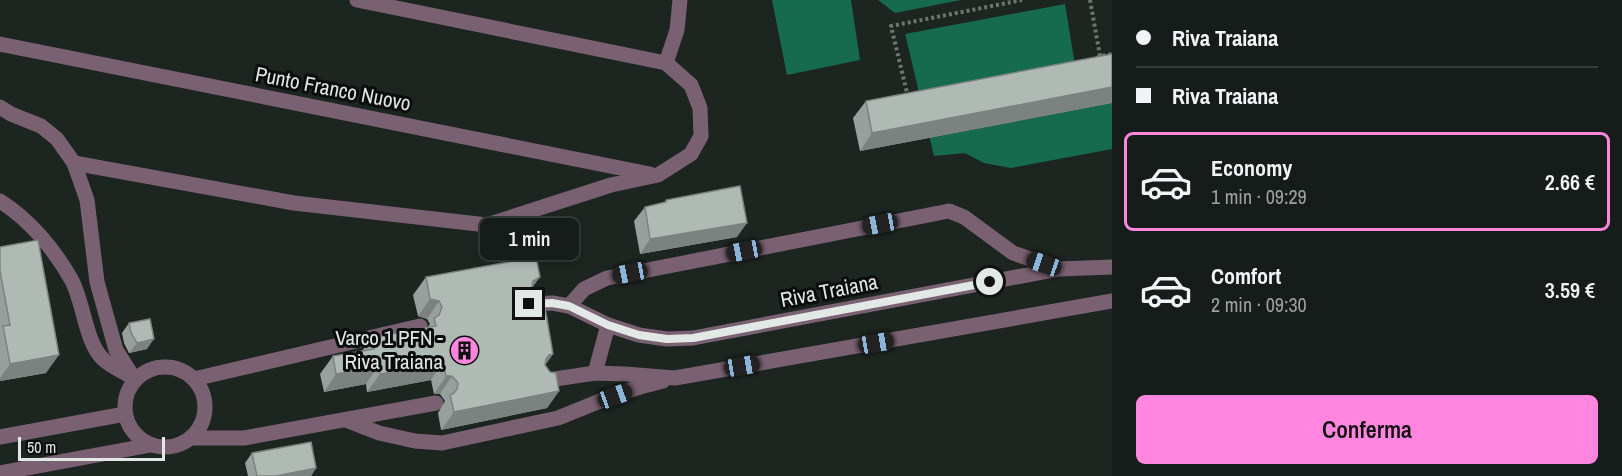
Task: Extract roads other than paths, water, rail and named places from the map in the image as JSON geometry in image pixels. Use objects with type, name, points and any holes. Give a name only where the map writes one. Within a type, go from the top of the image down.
[{"type":"street","points":[[74,163],[294,203],[487,225],[611,185],[658,175],[691,154],[701,136],[700,108],[691,85],[666,63],[357,0]]},
{"type":"street","points":[[666,63],[677,30],[681,0]]},
{"type":"street","name":"Punto Franco Nuovo","points":[[0,44],[658,175]]},
{"type":"street","points":[[6,111],[41,126],[57,139],[74,163],[87,200],[97,282],[116,350],[135,380]]},
{"type":"street","points":[[0,201],[30,225],[49,246],[71,280],[83,310],[91,341],[103,359],[135,380]]},
{"type":"street","name":"Riva Traiana","points":[[569,306],[584,289],[607,278],[949,211],[964,217],[1013,254],[1059,269]]},
{"type":"street","name":"Riva Traiana","points":[[529,304],[552,303],[569,306],[608,325],[639,335],[667,339],[693,338],[1059,269],[1112,267]]},
{"type":"street","points":[[345,420],[379,433],[415,441],[442,443],[558,418],[640,387],[675,378],[1112,301]]},
{"type":"street","points":[[595,373],[608,325]]},
{"type":"street","points":[[194,379],[420,326]]},
{"type":"street","points":[[158,367],[171,367],[183,371],[194,379],[205,403],[205,416],[200,428],[191,438],[182,444],[161,448],[143,441],[136,435],[125,414],[128,391],[135,380],[158,367]]},
{"type":"street","points":[[542,381],[595,373],[675,378]]},
{"type":"street","points":[[191,438],[244,438],[436,403]]},
{"type":"street","points":[[0,437],[125,414]]},
{"type":"street","points":[[0,473],[151,445]]},
{"type":"place","name":"Varco 1 PFN - Riva Traiana","points":[[464,350]]}]
